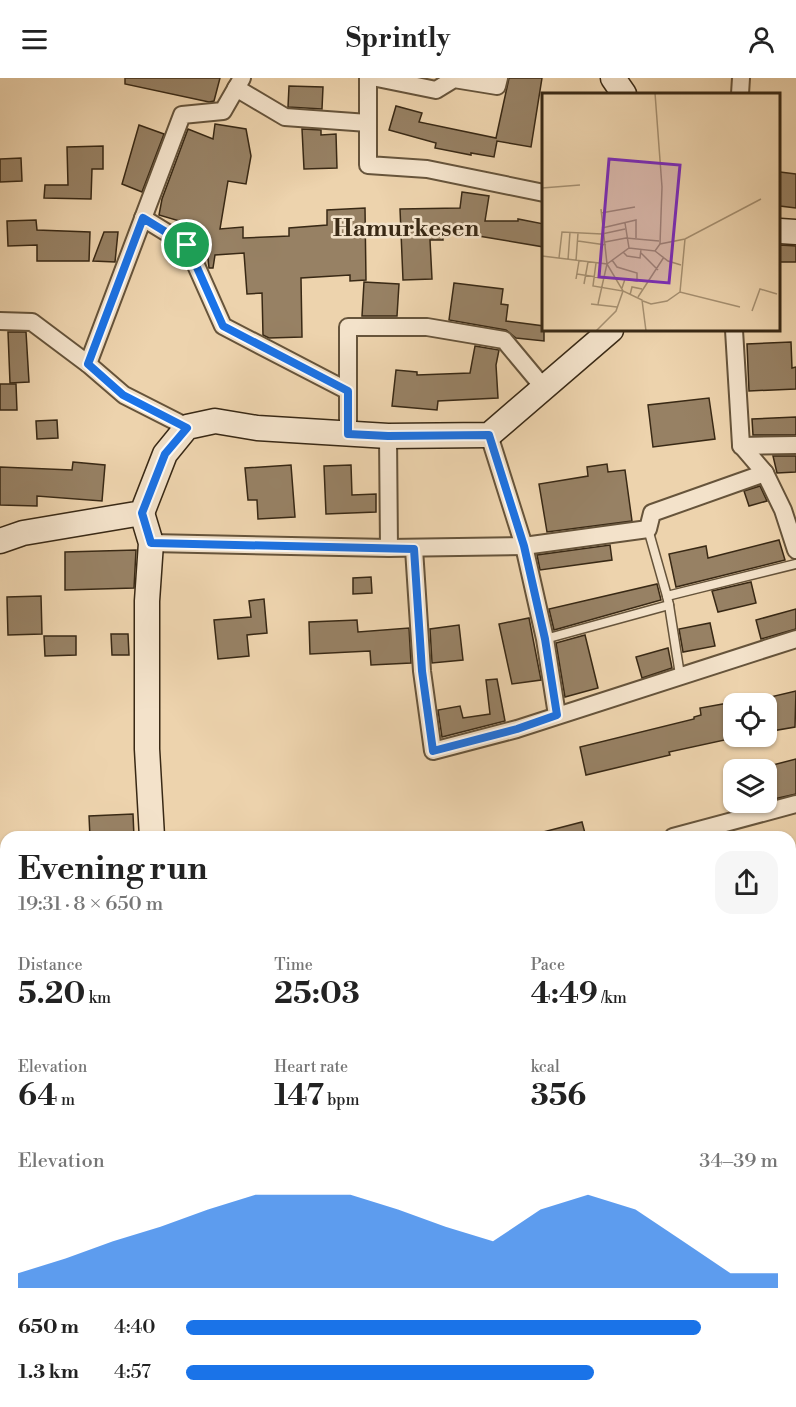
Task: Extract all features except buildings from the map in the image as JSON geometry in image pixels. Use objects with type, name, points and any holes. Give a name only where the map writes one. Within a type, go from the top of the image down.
[{"type":"street","points":[[368,78],[368,165],[427,169],[542,193]]},
{"type":"street","points":[[378,78],[436,90],[454,79],[497,86],[499,78]]},
{"type":"street","points":[[613,78],[623,93]]},
{"type":"street","points":[[740,93],[741,78]]},
{"type":"street","points":[[88,364],[182,115],[223,111],[239,83],[285,117],[368,123]]},
{"type":"street","points":[[143,218],[187,245],[223,326],[348,391]]},
{"type":"street","points":[[781,231],[796,232]]},
{"type":"street","points":[[0,321],[32,322],[88,364],[123,395],[187,428]]},
{"type":"street","points":[[348,434],[348,327],[427,327],[504,340],[544,388]]},
{"type":"street","points":[[152,831],[147,749],[147,602],[151,543],[142,513],[165,454],[187,428],[215,422],[257,428],[388,436],[489,435],[608,332]]},
{"type":"street","points":[[734,332],[741,446],[765,473],[783,510],[796,550]]},
{"type":"street","points":[[489,435],[524,546],[545,639],[557,715]]},
{"type":"street","points":[[388,436],[389,548]]},
{"type":"street","points":[[741,446],[796,445]]},
{"type":"street","points":[[151,543],[414,549],[524,546],[648,529],[652,513],[765,473]]},
{"type":"street","points":[[0,541],[23,533],[142,513]]},
{"type":"street","points":[[414,549],[422,671],[433,751],[517,729],[796,639]]},
{"type":"street","points":[[695,831],[796,804]]},
{"type":"lane","points":[[648,529],[668,601],[680,675]]},
{"type":"lane","points":[[545,639],[796,564]]},
{"type":"district","name":"Hamurkesen","points":[[406,229]]},
{"type":"route","points":[[143,218],[187,245],[223,326],[348,391],[348,434],[489,435],[524,546],[545,639],[557,715],[517,729],[433,751],[422,671],[414,549],[151,543],[142,513],[165,454],[187,428],[123,395],[88,364],[143,218]]}]
